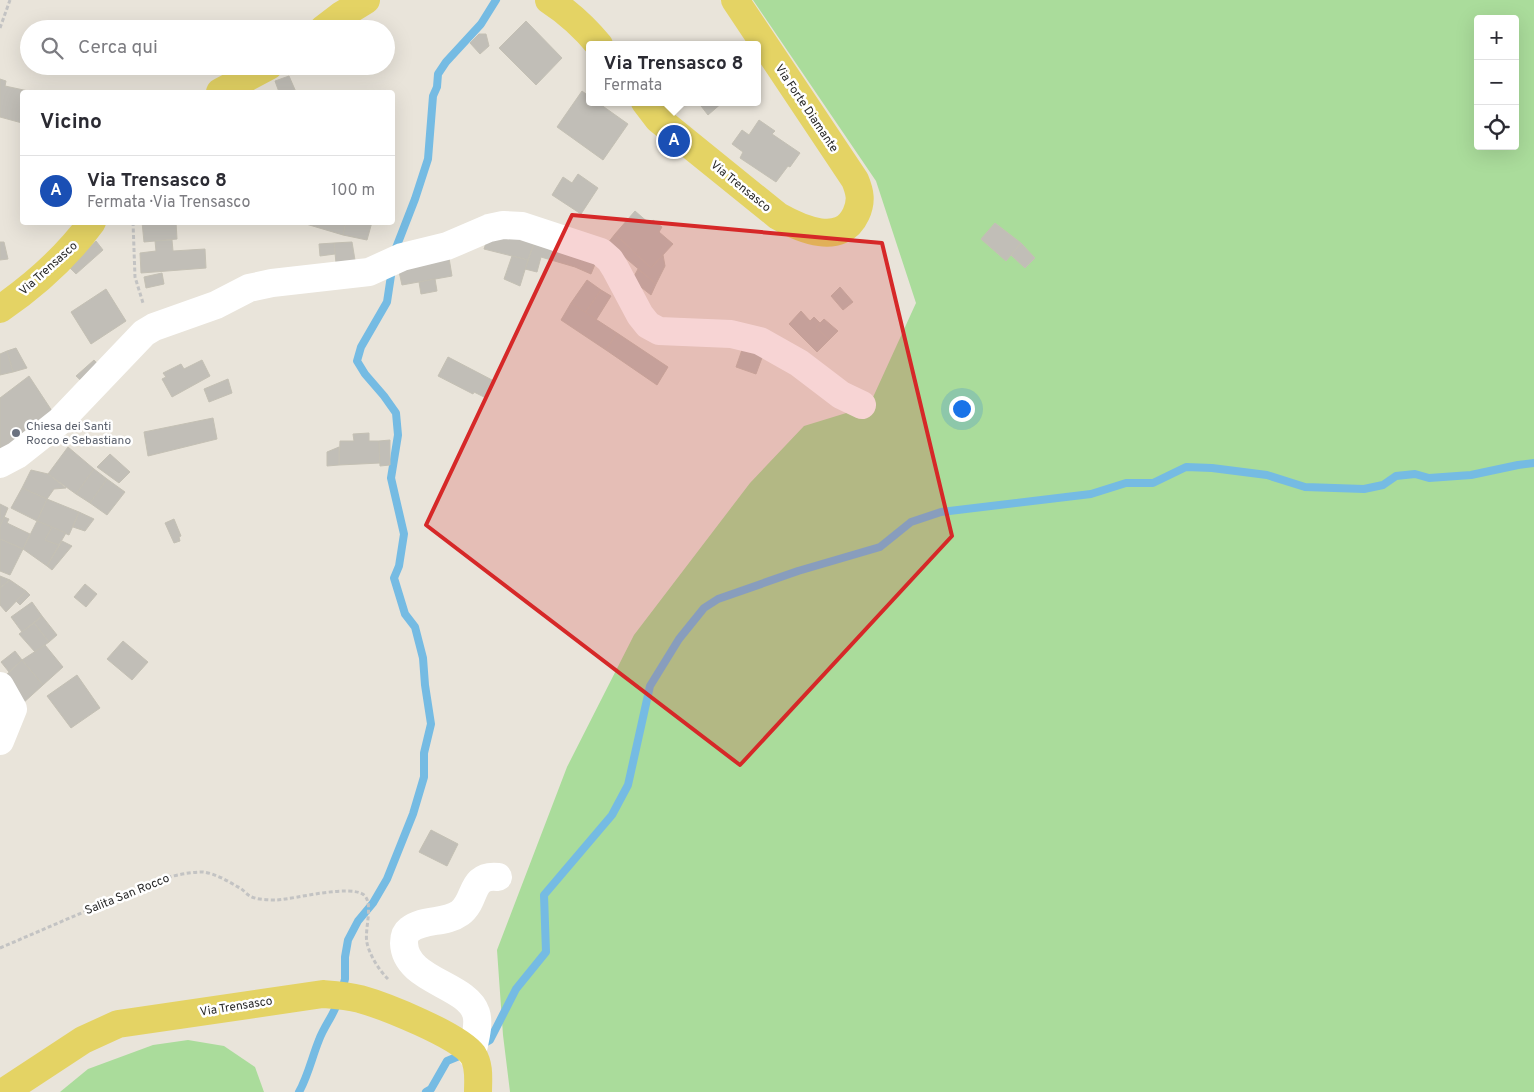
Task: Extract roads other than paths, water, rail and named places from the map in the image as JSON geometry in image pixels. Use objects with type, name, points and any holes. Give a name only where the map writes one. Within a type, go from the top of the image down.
[{"type":"main road","points":[[334,20],[366,0]]},
{"type":"main road","points":[[549,0],[574,18],[596,41]]},
{"type":"main road","name":"Via Forte Diamante","points":[[736,0],[855,180],[860,192],[860,203],[852,221]]},
{"type":"main road","points":[[224,90],[252,75]]},
{"type":"main road","name":"Via Trensasco","points":[[647,106],[658,120],[778,216],[813,231],[834,232],[843,229],[852,221]]},
{"type":"main road","name":"Via Trensasco","points":[[0,309],[76,244],[90,225]]},
{"type":"main road","name":"Via Trensasco","points":[[4,1092],[83,1040],[118,1024],[322,994],[346,996],[362,1000],[445,1035],[464,1047],[474,1044]]},
{"type":"main road","points":[[474,1044],[479,1072],[478,1092]]},
{"type":"street","points":[[0,464],[17,455],[60,421],[144,334],[154,327],[216,305],[249,288],[272,283],[369,272],[402,257],[447,246],[489,228],[503,225],[522,226],[601,252],[610,260],[615,268],[640,316],[648,325],[659,331],[731,334],[760,341],[799,363],[841,395],[862,405]]},
{"type":"street","points":[[0,686],[13,710],[0,741]]},
{"type":"street","points":[[474,1044],[477,1022],[476,1012],[465,999],[418,969],[405,952],[405,934],[422,923],[455,916],[462,912],[479,882],[484,878],[498,877]]},
{"type":"waterway","points":[[394,253],[428,159],[433,96],[437,87],[438,74],[446,62],[481,24],[496,0]]},
{"type":"waterway","points":[[342,990],[345,979],[345,957],[348,940],[358,921],[373,903],[387,879],[413,814],[424,777],[424,753],[431,724],[423,658],[415,627],[405,614],[394,578],[399,566],[404,534],[391,478],[398,435],[396,413],[357,361],[361,347],[387,302],[392,269]]},
{"type":"waterway","points":[[481,1045],[490,1040],[516,989],[546,952],[544,895],[612,815],[628,785],[650,686],[679,639],[704,608],[718,599],[798,571],[880,547],[911,522],[941,512],[1091,494],[1126,483],[1153,483],[1186,467],[1212,468],[1267,475],[1305,487],[1364,489],[1383,485],[1396,476],[1415,474],[1429,478],[1471,475],[1534,463]]},
{"type":"waterway","points":[[299,1092],[321,1035],[338,1001]]},
{"type":"waterway","points":[[426,1092],[431,1089],[447,1061],[464,1054]]},
{"type":"place","name":"Via Trensasco 8","points":[[674,141]]},
{"type":"place","name":"Chiesa dei Santi Rocco e Sebastiano","points":[[16,433]]}]
